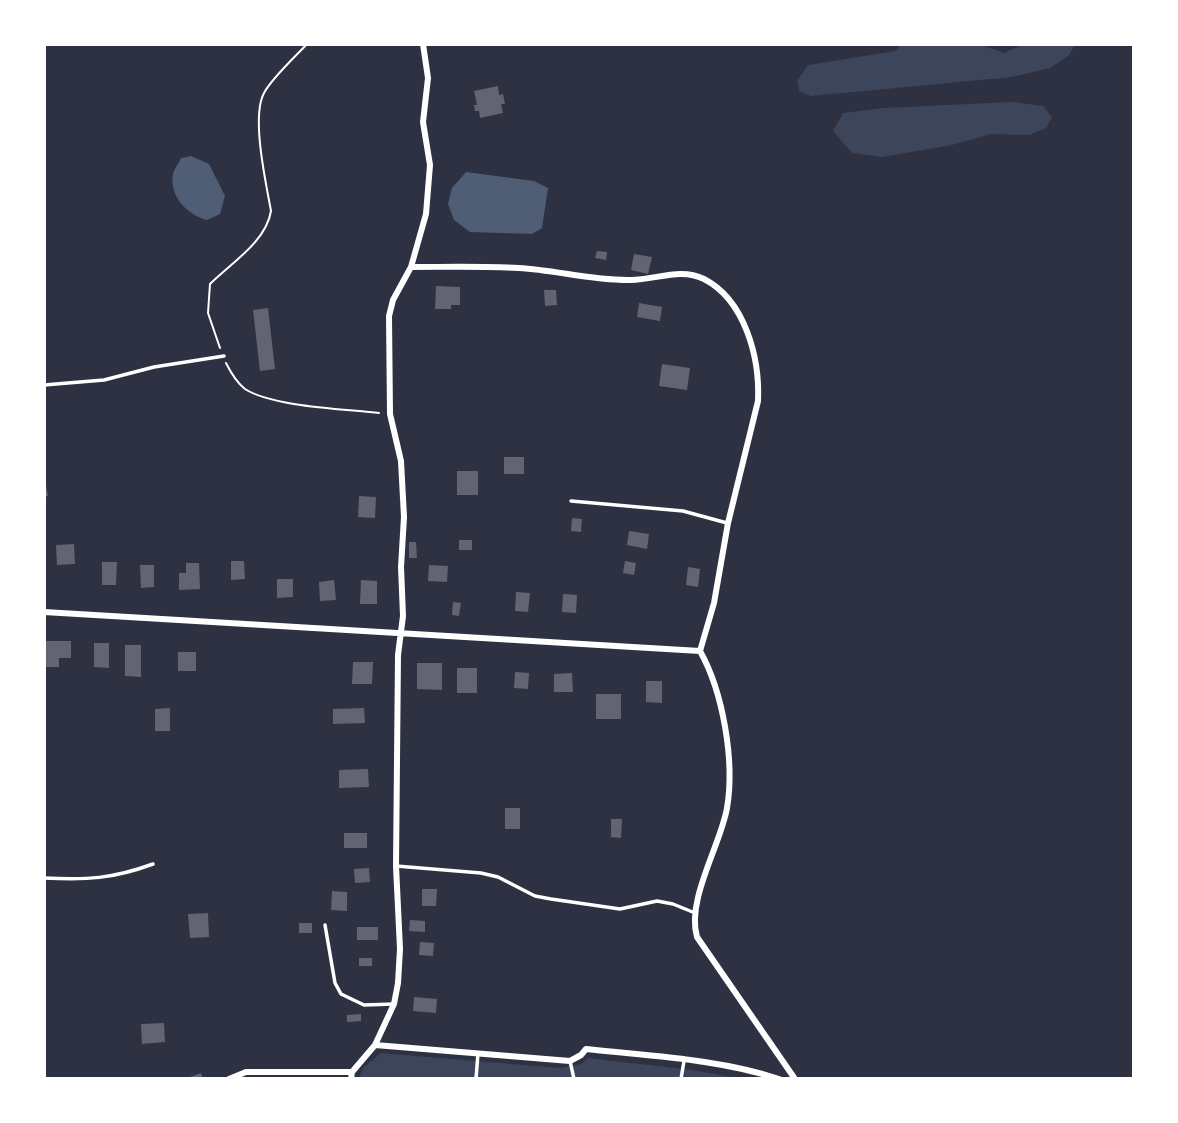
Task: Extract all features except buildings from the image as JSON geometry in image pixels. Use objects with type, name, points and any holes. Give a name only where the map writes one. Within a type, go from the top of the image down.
[{"type":"street","points":[[229,1079],[246,1072],[352,1076],[375,1045],[394,1004],[398,983],[400,949],[396,866],[400,633],[403,616],[402,482],[390,414],[389,316],[411,267],[422,234],[430,183],[423,122],[428,78],[423,44]]},
{"type":"street","points":[[411,267],[520,268],[629,280],[684,272],[708,281],[724,293],[747,333],[756,357],[758,401],[728,523],[714,603],[700,651],[710,668],[718,695],[729,762],[727,808],[695,913],[694,926],[697,937],[796,1079]]},
{"type":"street","points":[[44,612],[700,651]]},
{"type":"street","points":[[375,1045],[570,1061],[586,1049],[684,1059],[779,1079]]},
{"type":"lane","points":[[44,385],[104,380],[154,367],[224,356]]},
{"type":"lane","points":[[570,501],[683,511],[728,523]]},
{"type":"lane","points":[[44,878],[90,880],[126,874],[153,864]]},
{"type":"lane","points":[[396,866],[481,873],[498,877],[535,896],[551,899],[620,909],[657,901],[695,913]]},
{"type":"lane","points":[[325,925],[335,983],[341,995],[364,1005],[394,1004]]},
{"type":"lane","points":[[476,1079],[478,1052]]},
{"type":"lane","points":[[681,1079],[684,1059]]},
{"type":"lane","points":[[570,1061],[574,1079]]},
{"type":"path","points":[[307,44],[264,92],[260,104],[260,149],[271,211],[269,220],[255,243],[210,284],[208,313],[213,333],[232,376],[244,388],[283,401],[390,414]]},
{"type":"shaded area","points":[[901,44],[979,44],[1004,53],[1024,44],[1076,44],[1068,56],[1050,68],[1012,77],[811,96],[799,91],[797,81],[808,65],[896,51]]},
{"type":"shaded area","points":[[1012,102],[1043,106],[1052,117],[1046,128],[1029,135],[991,134],[952,145],[882,157],[852,153],[833,131],[843,113],[883,108]]},
{"type":"shaded area","points":[[191,156],[209,164],[225,196],[220,214],[207,220],[186,209],[177,197],[172,182],[174,170],[181,158]]},
{"type":"shaded area","points":[[466,172],[534,181],[548,188],[542,228],[532,234],[470,232],[454,220],[448,204],[452,188]]},
{"type":"shaded area","points":[[381,1053],[560,1068],[581,1064],[588,1058],[743,1079],[358,1079],[363,1068]]}]
